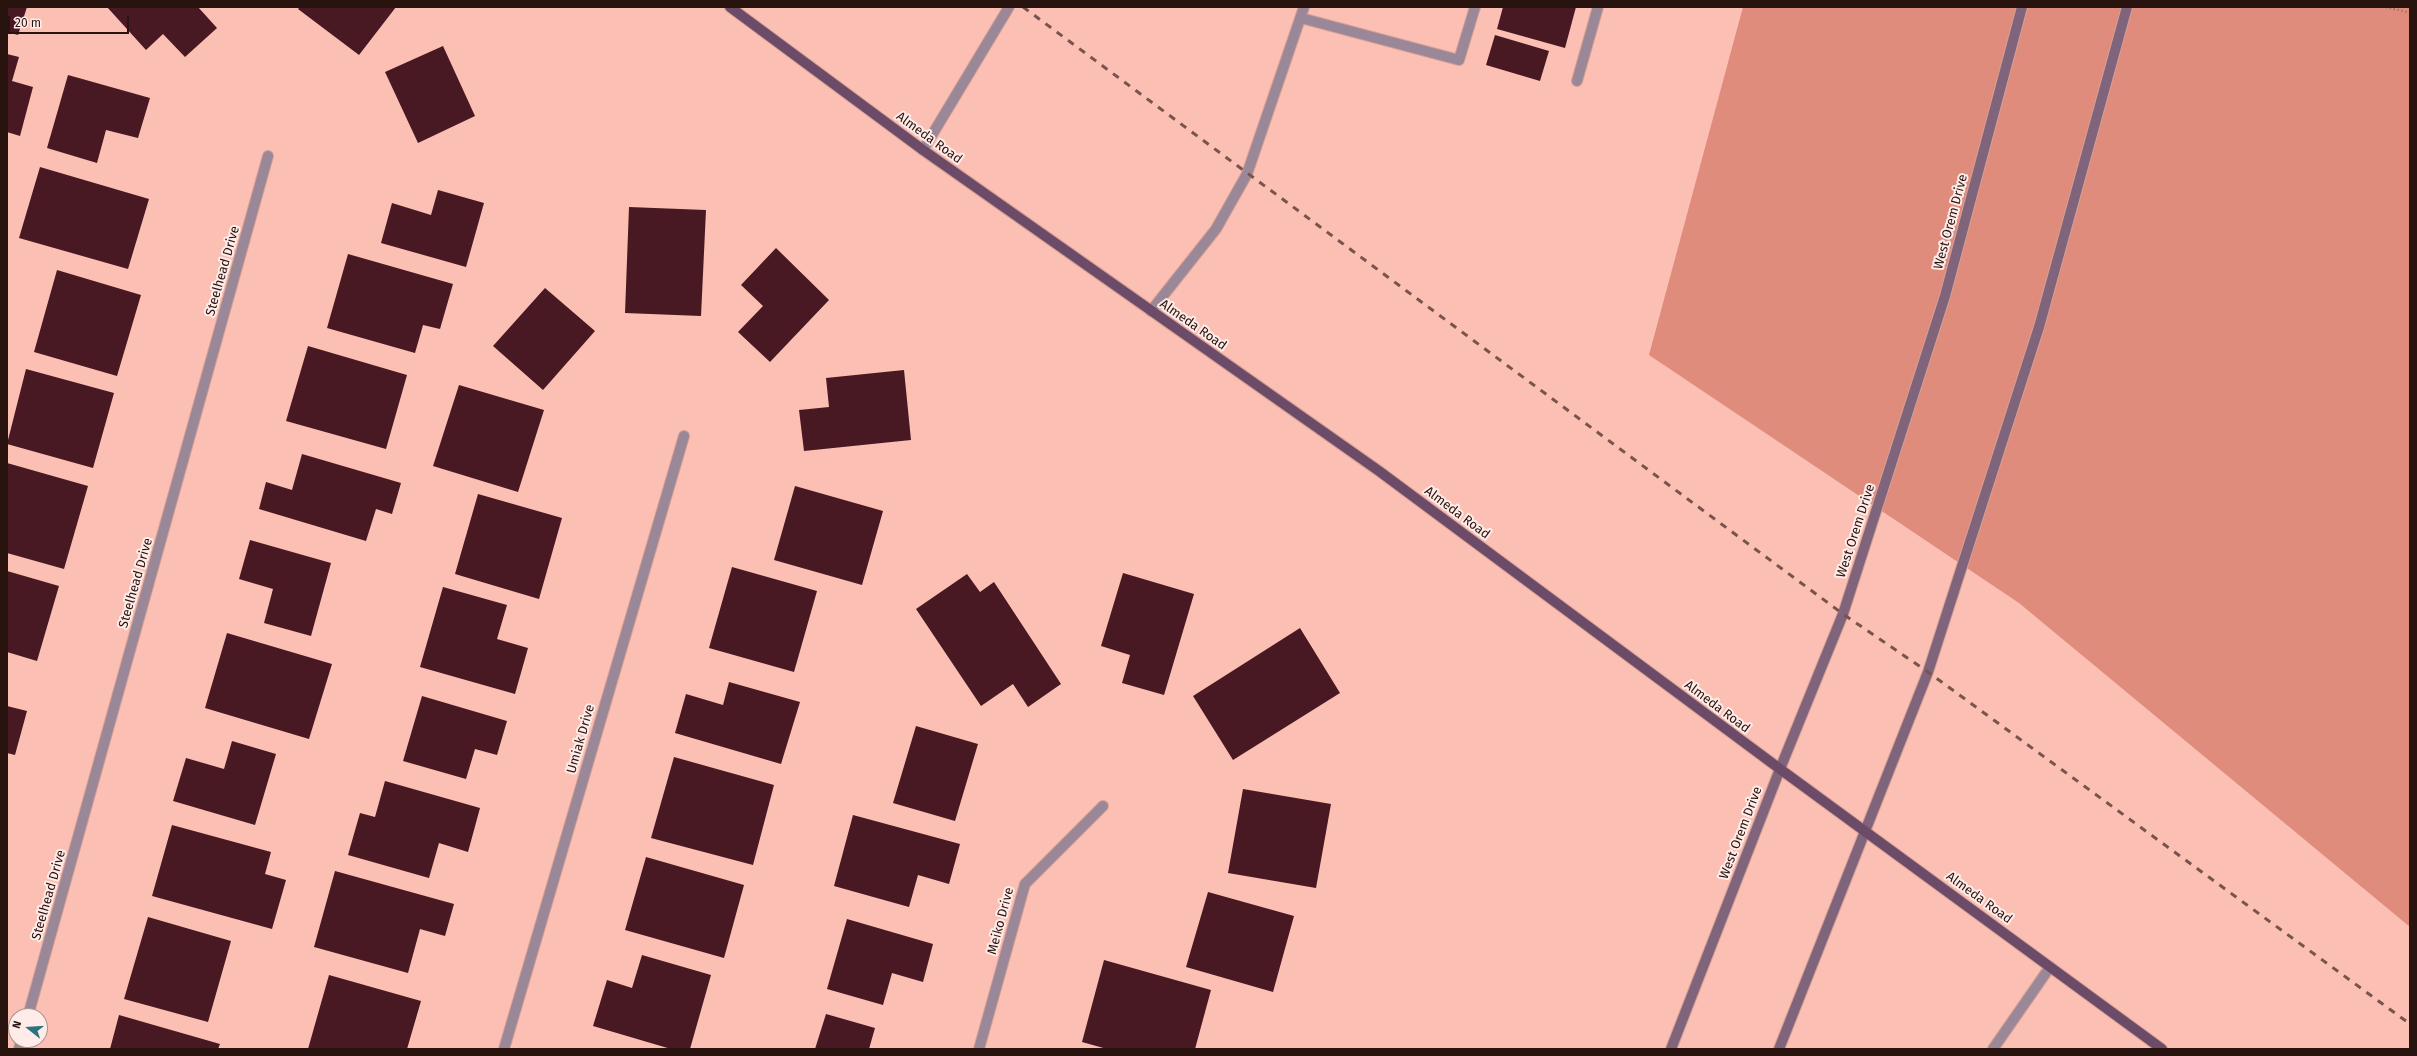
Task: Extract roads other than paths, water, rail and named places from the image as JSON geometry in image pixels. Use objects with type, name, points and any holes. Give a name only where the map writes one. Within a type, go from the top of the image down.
[{"type":"main road","name":"Almeda Road","points":[[730,7],[923,150],[1379,471],[1780,769],[2162,1049]]},
{"type":"main road","name":"West Orem Drive","points":[[1671,1049],[1780,769],[1843,614],[1945,296],[2022,7]]},
{"type":"main road","points":[[1779,1049],[1928,672],[2039,327],[2127,7]]},
{"type":"street","points":[[923,150],[1009,7]]},
{"type":"street","points":[[1151,311],[1216,229],[1247,174],[1304,7]]},
{"type":"street","points":[[1301,18],[1460,60],[1475,7]]},
{"type":"street","points":[[1577,81],[1598,7]]},
{"type":"street","name":"Steelhead Drive","points":[[30,1008],[268,156]]},
{"type":"street","name":"Umiak Drive","points":[[504,1049],[684,436]]},
{"type":"street","name":"Meiko Drive","points":[[979,1049],[1025,884],[1103,806]]},
{"type":"street","points":[[1993,1049],[2050,967]]},
{"type":"railway","points":[[1023,7],[1843,614],[1928,672],[2410,1024]]}]
